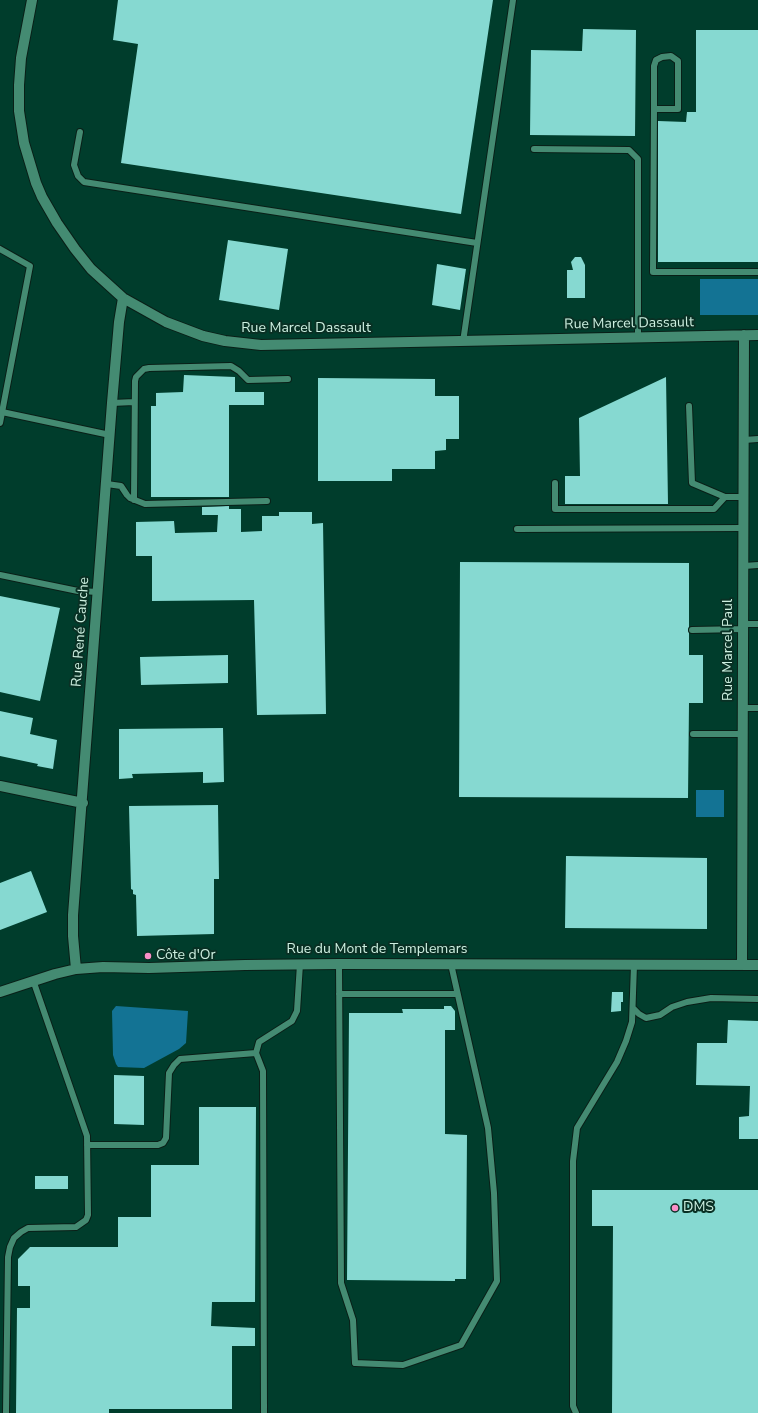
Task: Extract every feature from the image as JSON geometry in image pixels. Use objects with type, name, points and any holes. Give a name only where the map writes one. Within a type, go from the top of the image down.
[{"type":"street","name":"Rue Marcel Dassault","points":[[32,0],[20,58],[19,110],[22,131],[32,171],[42,198],[66,236],[91,269],[123,298],[179,328],[203,336],[236,343],[276,345],[758,335]]},
{"type":"street","name":"Rue René Cauche","points":[[76,970],[73,915],[83,804],[112,403],[119,322],[123,298]]},
{"type":"street","name":"Rue Marcel Paul","points":[[742,965],[744,335]]},
{"type":"street","points":[[0,786],[83,804]]},
{"type":"street","name":"Rue du Mont de Templemars","points":[[0,992],[33,980],[76,970],[102,967],[149,968],[300,964],[758,965]]},
{"type":"lane","points":[[463,342],[513,0]]},
{"type":"lane","points":[[654,109],[678,109],[678,61],[671,56],[662,57],[656,60],[654,66],[653,272],[758,272]]},
{"type":"lane","points":[[80,132],[74,165],[78,176],[84,182],[478,243]]},
{"type":"lane","points":[[534,149],[630,150],[638,159],[638,338]]},
{"type":"lane","points":[[0,249],[30,266],[0,423]]},
{"type":"lane","points":[[134,500],[134,381],[140,373],[149,368],[231,366],[239,371],[248,380],[288,379]]},
{"type":"lane","points":[[112,403],[134,402]]},
{"type":"lane","points":[[689,406],[692,483],[725,498],[744,498]]},
{"type":"lane","points":[[2,412],[110,435]]},
{"type":"lane","points":[[744,440],[758,440]]},
{"type":"lane","points":[[107,484],[121,486],[127,495],[134,500],[145,504],[267,501]]},
{"type":"lane","points":[[555,484],[555,508],[714,508],[725,498]]},
{"type":"lane","points":[[517,530],[744,528]]},
{"type":"lane","points":[[744,566],[758,565]]},
{"type":"lane","points":[[0,575],[78,591],[98,592]]},
{"type":"lane","points":[[692,630],[758,624]]},
{"type":"lane","points":[[743,708],[758,708]]},
{"type":"lane","points":[[693,734],[743,734]]},
{"type":"lane","points":[[264,1413],[263,1071],[256,1053],[259,1042],[292,1021],[297,1011],[300,964]]},
{"type":"lane","points":[[339,964],[341,1283],[353,1320],[355,1363],[403,1365],[461,1345],[497,1281],[494,1193],[488,1128],[451,964]]},
{"type":"lane","points":[[576,1413],[573,1406],[573,1161],[577,1128],[617,1062],[626,1040],[632,1022],[634,964]]},
{"type":"lane","points":[[6,1413],[8,1257],[10,1247],[14,1238],[28,1228],[76,1226],[86,1220],[88,1216],[87,1136],[33,980]]},
{"type":"lane","points":[[339,994],[457,994]]},
{"type":"lane","points":[[633,1008],[646,1018],[660,1015],[672,1007],[687,1002],[711,998],[758,999]]},
{"type":"lane","points":[[87,1145],[158,1145],[164,1143],[166,1138],[169,1073],[180,1059],[256,1053]]},
{"type":"water","points":[[700,279],[758,279],[758,315],[700,315]]},
{"type":"water","points":[[696,790],[724,790],[724,817],[696,817]]},
{"type":"water","points":[[116,1006],[188,1011],[186,1043],[179,1049],[144,1068],[118,1067],[113,1055],[112,1011]]},
{"type":"building","points":[[118,0],[493,0],[461,214],[121,163],[138,44],[113,40]]},
{"type":"building","points":[[583,29],[636,30],[635,136],[530,135],[531,50],[582,51]]},
{"type":"building","points":[[696,30],[758,30],[758,262],[658,262],[658,121],[686,122],[687,112],[696,112]]},
{"type":"building","points":[[228,240],[288,249],[279,310],[219,300]]},
{"type":"building","points":[[575,257],[581,257],[585,265],[585,298],[567,298],[567,270],[573,270],[571,262]]},
{"type":"building","points":[[437,264],[466,269],[460,310],[432,305]]},
{"type":"building","points":[[184,375],[235,377],[235,392],[264,392],[264,405],[229,405],[229,497],[151,497],[151,406],[156,406],[156,393],[183,392]]},
{"type":"building","points":[[666,377],[668,504],[565,504],[565,476],[580,476],[579,418]]},
{"type":"building","points":[[318,378],[435,379],[435,396],[459,396],[459,439],[446,439],[446,450],[435,451],[435,469],[392,469],[392,481],[318,481]]},
{"type":"building","points":[[229,506],[229,509],[241,509],[241,532],[262,531],[262,516],[279,516],[279,512],[312,512],[312,524],[323,523],[326,714],[257,715],[254,600],[152,601],[152,556],[136,556],[136,522],[174,521],[175,533],[217,532],[218,515],[202,515],[202,507]]},
{"type":"building","points":[[460,562],[689,563],[689,655],[703,655],[703,703],[689,703],[688,798],[459,797]]},
{"type":"building","points":[[0,596],[60,608],[40,701],[0,692]]},
{"type":"building","points":[[228,655],[228,683],[141,685],[140,657]]},
{"type":"building","points":[[0,711],[33,718],[30,734],[57,740],[53,769],[37,766],[38,764],[0,756]]},
{"type":"building","points":[[223,728],[224,782],[203,783],[203,772],[132,774],[133,778],[119,779],[119,729]]},
{"type":"building","points":[[218,805],[219,879],[214,879],[214,934],[137,936],[136,895],[133,894],[133,890],[131,889],[129,806]]},
{"type":"building","points":[[566,856],[707,858],[707,929],[565,928]]},
{"type":"building","points":[[31,871],[47,912],[0,930],[0,883]]},
{"type":"building","points":[[612,992],[623,992],[621,1011],[611,1012]]},
{"type":"building","points":[[444,1006],[451,1006],[455,1011],[455,1030],[445,1030],[445,1134],[467,1135],[466,1279],[455,1279],[455,1281],[347,1280],[349,1013],[403,1013],[402,1009],[444,1009]]},
{"type":"building","points":[[728,1020],[758,1021],[758,1139],[739,1139],[739,1117],[749,1116],[750,1086],[696,1085],[697,1043],[727,1043]]},
{"type":"building","points":[[114,1075],[144,1076],[144,1125],[114,1124]]},
{"type":"building","points":[[199,1107],[256,1107],[255,1302],[212,1302],[211,1326],[255,1328],[255,1346],[232,1346],[232,1409],[109,1409],[109,1413],[16,1413],[17,1308],[30,1308],[30,1286],[18,1286],[18,1259],[30,1247],[118,1247],[118,1217],[151,1217],[151,1165],[199,1165]]},
{"type":"building","points":[[35,1176],[68,1176],[68,1189],[35,1189]]},
{"type":"building","name":"DMS","points":[[592,1190],[758,1190],[758,1413],[612,1413],[613,1226],[592,1226]]},
{"type":"place","name":"Côte d'Or","points":[[148,956]]},
{"type":"place","name":"DMS","points":[[675,1208]]}]
